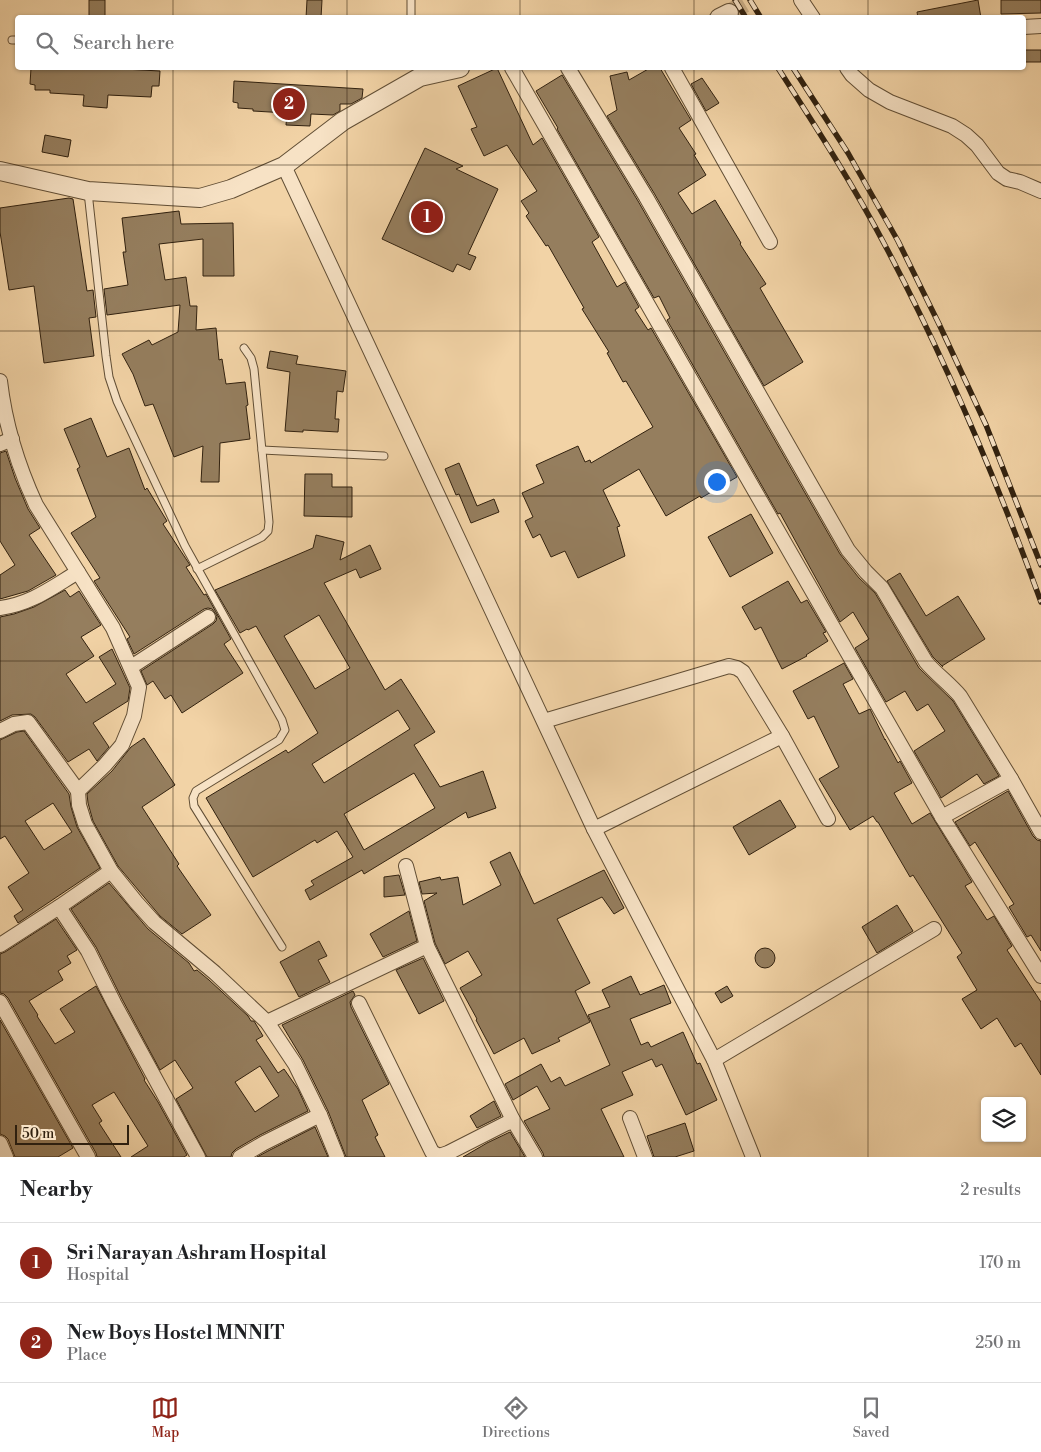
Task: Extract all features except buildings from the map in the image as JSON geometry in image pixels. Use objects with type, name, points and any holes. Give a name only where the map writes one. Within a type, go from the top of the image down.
[{"type":"street","points":[[801,0],[811,15]]},
{"type":"street","points":[[1026,27],[1041,26]]},
{"type":"street","points":[[0,172],[88,191],[200,198],[231,189],[284,166],[343,122],[419,72],[440,70]]},
{"type":"street","points":[[513,70],[942,817],[1041,976]]},
{"type":"street","points":[[569,70],[646,197],[848,550],[882,588],[926,662],[960,696],[1041,832]]},
{"type":"street","points":[[673,70],[770,242]]},
{"type":"street","points":[[848,70],[869,90],[890,102],[952,126],[966,135],[977,145],[1002,176],[1041,191]]},
{"type":"street","points":[[284,166],[594,829],[714,1060],[753,1157]]},
{"type":"street","points":[[0,382],[6,442],[36,505],[113,628],[139,687],[134,716],[122,745],[105,765],[78,791]]},
{"type":"street","points":[[0,608],[14,606],[30,600],[78,572]]},
{"type":"street","points":[[131,667],[208,617]]},
{"type":"street","points":[[544,721],[729,666],[737,668],[743,672],[782,736],[828,819]]},
{"type":"street","points":[[0,732],[14,724],[28,722],[78,791],[79,805],[85,824],[112,871],[154,922],[215,973],[267,1022],[295,1064],[320,1115],[337,1157]]},
{"type":"street","points":[[594,829],[782,736]]},
{"type":"street","points":[[942,817],[1011,779]]},
{"type":"street","points":[[406,866],[426,946],[513,1120],[535,1157]]},
{"type":"street","points":[[0,945],[112,871]]},
{"type":"street","points":[[59,907],[88,951],[114,1003],[198,1157]]},
{"type":"street","points":[[714,1060],[934,929]]},
{"type":"street","points":[[267,1022],[426,946]]},
{"type":"street","points":[[0,1002],[88,1157]]},
{"type":"street","points":[[359,1004],[432,1152],[438,1156],[448,1153],[513,1120]]},
{"type":"street","points":[[240,1157],[272,1138],[320,1115]]},
{"type":"street","points":[[630,1118],[645,1157]]},
{"type":"lane","points":[[411,0],[411,15]]},
{"type":"lane","points":[[88,191],[109,377],[121,409],[170,515],[282,720],[285,730],[279,740],[196,791],[193,798],[194,806],[282,947]]},
{"type":"lane","points":[[198,569],[262,537],[268,531],[269,522],[254,369],[251,358],[244,348]]},
{"type":"lane","points":[[262,450],[384,456]]},
{"type":"tunnel","points":[[729,13],[751,0]]},
{"type":"railway","points":[[735,0],[744,15]]},
{"type":"railway","points":[[750,0],[759,15]]},
{"type":"railway","points":[[779,70],[848,180],[909,292],[989,467],[1041,602]]},
{"type":"railway","points":[[794,70],[848,153],[898,241],[986,425],[1041,565]]},
{"type":"place","name":"New Boys Hostel MNNIT","points":[[289,104]]},
{"type":"place","name":"Sri Narayan Ashram Hospital","points":[[427,217]]}]
